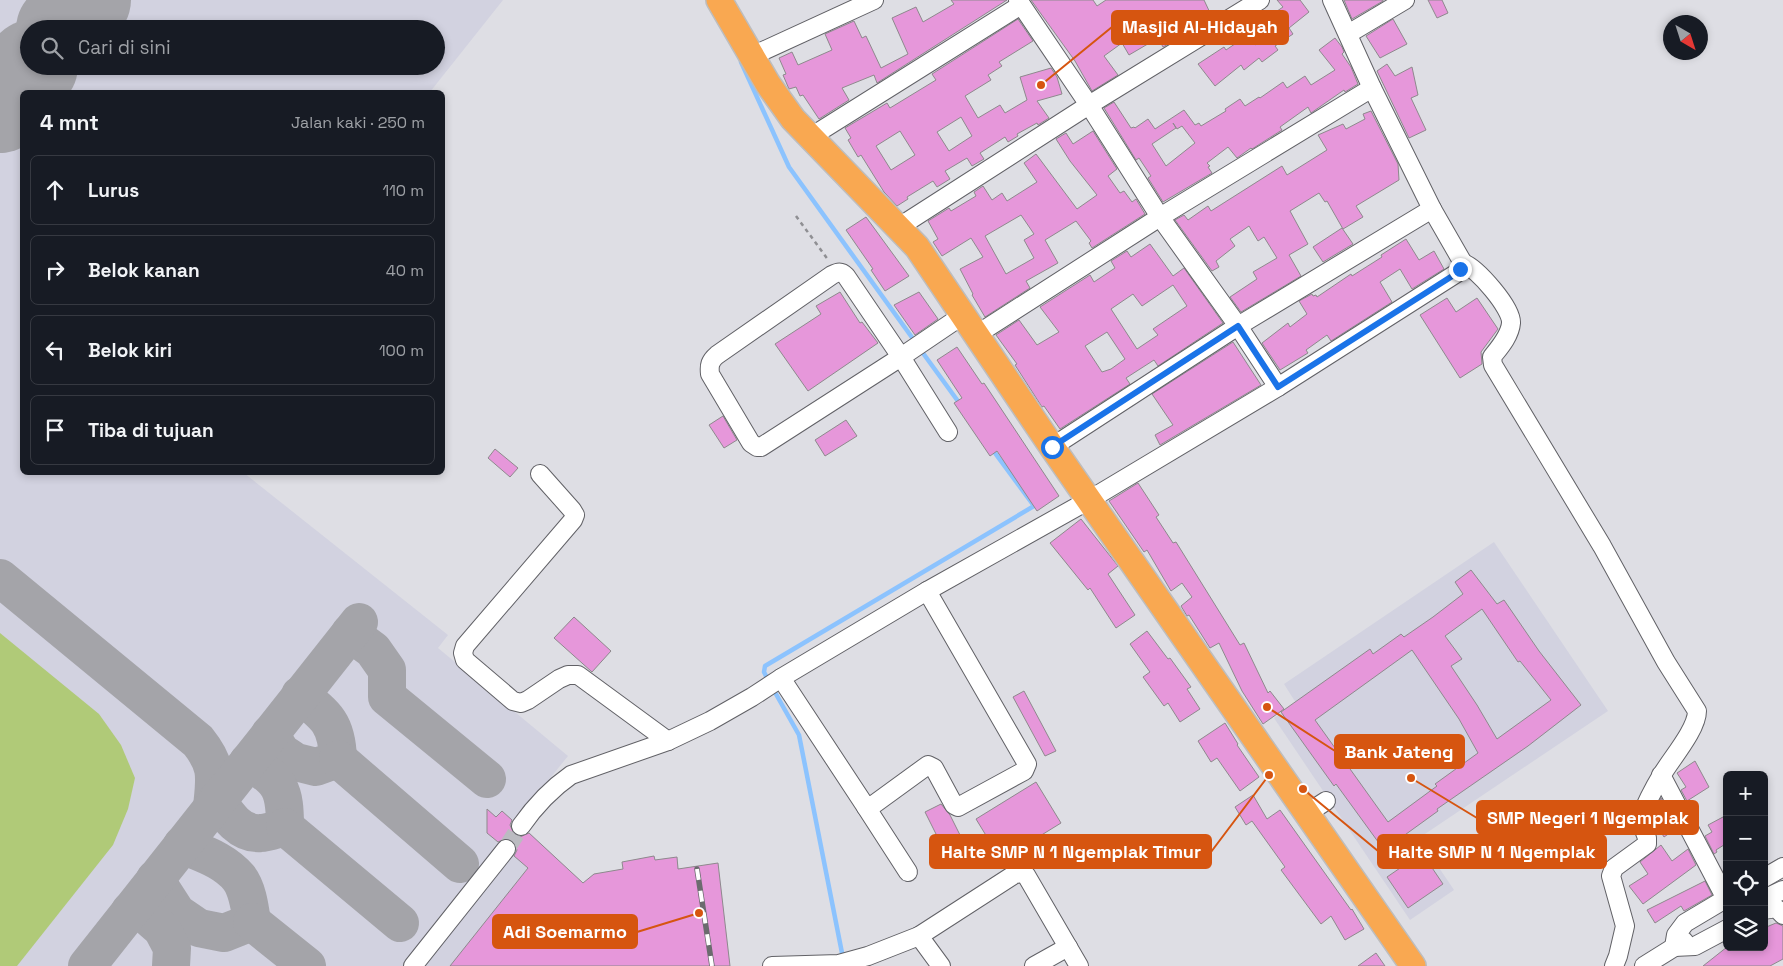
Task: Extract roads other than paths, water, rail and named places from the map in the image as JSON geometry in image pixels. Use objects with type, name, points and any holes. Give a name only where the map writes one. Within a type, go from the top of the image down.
[{"type":"highway","points":[[719,0],[781,104],[809,138],[917,247],[1052,447],[1316,807],[1413,966]]},
{"type":"street","points":[[752,56],[874,0]]},
{"type":"street","points":[[898,227],[1089,105],[1260,0]]},
{"type":"street","points":[[1332,0],[1372,88],[1432,209],[1463,263],[1474,269],[1510,314],[1510,327],[1503,342],[1491,359],[1493,364],[1602,546],[1666,662],[1697,711],[1690,730],[1661,775],[1640,819],[1647,838],[1647,844],[1614,868],[1612,872],[1611,876],[1626,926],[1614,966]]},
{"type":"street","points":[[1348,34],[1405,0]]},
{"type":"street","points":[[809,138],[1020,3],[1089,105],[1160,217],[1238,326],[1278,387]]},
{"type":"street","points":[[948,432],[902,356],[842,272],[836,273],[712,360],[709,366],[710,374],[751,443],[759,447],[763,446],[902,356],[918,345],[970,325],[1160,217],[1372,88]]},
{"type":"street","points":[[1052,447],[1238,326],[1432,209]]},
{"type":"street","points":[[521,826],[535,807],[557,785],[571,775],[668,741],[710,721],[927,591],[1090,500],[1278,387],[1457,273],[1463,263]]},
{"type":"street","points":[[540,474],[572,510],[575,515],[573,520],[465,646],[463,653],[465,660],[513,701],[521,703],[559,679],[568,675],[578,675],[668,741]]},
{"type":"street","points":[[866,807],[873,805],[928,765],[934,768],[954,805],[958,807],[1024,770],[1027,766],[927,591]]},
{"type":"street","points":[[767,687],[866,807],[908,872]]},
{"type":"street","points":[[1661,775],[1723,891]]},
{"type":"street","points":[[413,966],[506,848]]},
{"type":"street","points":[[1768,876],[1783,868]]},
{"type":"street","points":[[772,966],[834,964],[868,956],[919,936],[1015,874],[1022,873],[1026,876],[1079,966]]},
{"type":"street","points":[[1768,897],[1783,890]]},
{"type":"street","points":[[1674,947],[1676,935],[1685,923],[1723,900]]},
{"type":"street","points":[[1768,909],[1776,908],[1783,915]]},
{"type":"street","points":[[1644,966],[1692,935],[1723,920]]},
{"type":"street","points":[[1674,947],[1695,946],[1723,931]]},
{"type":"street","points":[[919,936],[941,966]]},
{"type":"street","points":[[1034,966],[1068,947]]},
{"type":"waterway","points":[[741,62],[789,167],[916,343]]},
{"type":"waterway","points":[[920,349],[960,404]]},
{"type":"waterway","points":[[768,680],[764,672],[765,666],[1034,506],[992,449]]},
{"type":"waterway","points":[[772,687],[799,735],[843,958]]},
{"type":"tunnel","points":[[506,849],[521,826]]},
{"type":"railway","points":[[697,869],[712,966]]},
{"type":"place","name":"Masjid Al-Hidayah","points":[[1041,85]]},
{"type":"place","name":"Bank Jateng","points":[[1267,707]]},
{"type":"place","name":"Halte SMP N 1 Ngemplak Timur","points":[[1269,775]]},
{"type":"place","name":"SMP Negeri 1 Ngemplak","points":[[1411,778]]},
{"type":"place","name":"Halte SMP N 1 Ngemplak","points":[[1303,789]]},
{"type":"place","name":"Adi Soemarmo","points":[[699,913]]}]
